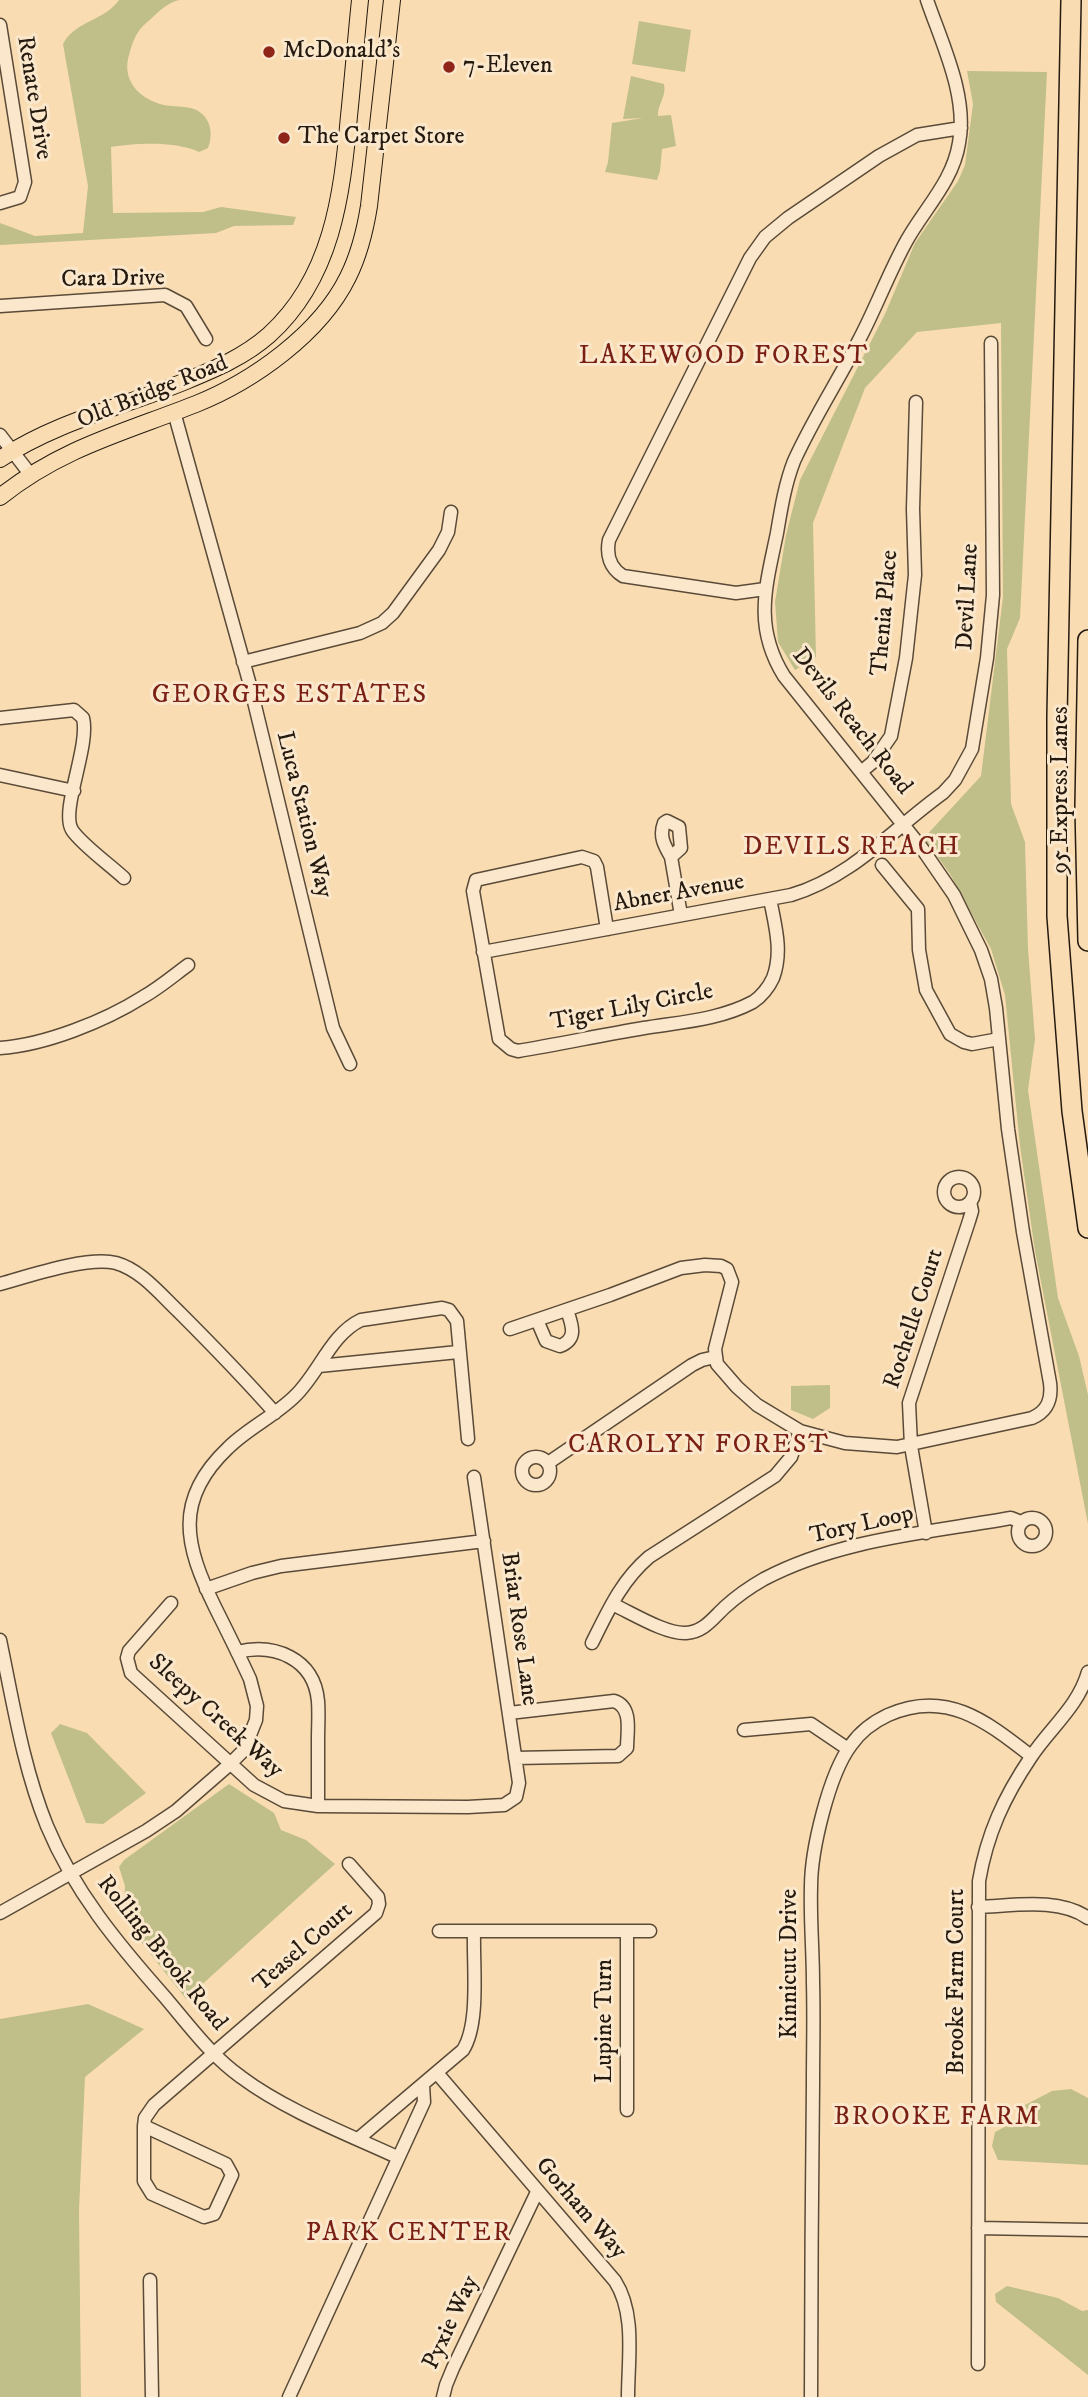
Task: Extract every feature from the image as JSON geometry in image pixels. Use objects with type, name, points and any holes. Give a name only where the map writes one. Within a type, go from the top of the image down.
[{"type":"highway","points":[[1071,0],[1057,703],[1057,916],[1072,1111],[1088,1228]]},
{"type":"highway","name":"95 Express Lanes","points":[[1088,640],[1085,807],[1088,941]]},
{"type":"main road","name":"Old Bridge Road","points":[[6,455],[69,422],[181,383],[227,363],[268,336],[301,299],[313,278],[334,223],[343,176],[360,0]]},
{"type":"main road","name":"Old Bridge Road","points":[[0,497],[30,474],[70,452],[218,394],[255,374],[315,322],[341,289],[356,259],[364,232],[392,0]]},
{"type":"main road","points":[[343,176],[372,182]]},
{"type":"street","name":"Devils Reach Road","points":[[911,1446],[1032,1418],[1042,1413],[1048,1405],[1051,1390],[1021,1219],[991,979],[969,922],[954,895],[904,824],[778,667],[764,625],[765,589],[792,466],[861,338],[906,241],[948,177],[957,155],[961,128],[957,90],[927,0]]},
{"type":"street","name":"Renate Drive","points":[[0,24],[6,97],[25,187],[20,197],[0,203]]},
{"type":"street","points":[[765,589],[736,593],[623,576],[612,567],[608,558],[609,540],[750,258],[765,237],[813,200],[891,149],[917,135],[961,128]]},
{"type":"street","name":"Cara Drive","points":[[0,306],[165,295],[186,306],[206,339]]},
{"type":"street","name":"Devil Lane","points":[[904,824],[955,780],[965,765],[976,736],[993,595],[991,343]]},
{"type":"street","name":"Thenia Place","points":[[861,772],[878,756],[891,736],[906,658],[915,575],[913,509],[916,402]]},
{"type":"street","name":"Luca Station Way","points":[[174,412],[250,685],[335,1034],[351,1064]]},
{"type":"street","points":[[0,435],[6,455],[30,474]]},
{"type":"street","points":[[243,662],[360,633],[382,623],[401,603],[439,550],[447,532],[451,512]]},
{"type":"street","points":[[0,718],[67,710],[79,713],[85,723],[69,810],[71,828],[124,878]]},
{"type":"street","points":[[0,775],[74,791]]},
{"type":"street","name":"Abner Avenue","points":[[483,952],[791,895],[848,870],[904,824]]},
{"type":"street","name":"Tiger Lily Circle","points":[[607,929],[594,861],[582,857],[476,880],[473,891],[499,1040],[510,1049],[518,1051],[680,1024],[755,1001],[765,991],[777,964],[778,950],[770,899]]},
{"type":"street","points":[[671,857],[681,915]]},
{"type":"street","points":[[882,865],[918,909],[919,950],[926,990],[950,1034],[972,1044],[999,1039]]},
{"type":"street","points":[[0,1048],[53,1037],[125,1007],[144,997],[188,965]]},
{"type":"street","name":"Rochelle Court","points":[[926,1533],[911,1446],[911,1397],[970,1220],[970,1202]]},
{"type":"street","points":[[0,1283],[93,1262],[115,1263],[128,1268],[145,1279],[218,1350],[275,1413]]},
{"type":"street","points":[[510,1329],[681,1268],[721,1266],[731,1275],[732,1282],[715,1357],[726,1376],[747,1396],[800,1432],[876,1447],[911,1446]]},
{"type":"street","points":[[0,1913],[146,1831],[176,1811],[244,1750],[252,1734],[257,1706],[250,1679],[206,1589],[192,1552],[189,1518],[193,1499],[211,1466],[228,1447],[296,1395],[352,1324],[361,1320],[442,1308],[449,1310],[457,1321],[468,1439]]},
{"type":"street","points":[[537,1320],[546,1341],[560,1346],[569,1341],[573,1331],[567,1310]]},
{"type":"street","points":[[319,1366],[458,1352]]},
{"type":"street","points":[[548,1463],[692,1365],[715,1357]]},
{"type":"street","points":[[592,1643],[628,1577],[649,1557],[775,1476],[791,1457],[800,1432]]},
{"type":"street","points":[[474,1477],[484,1541]]},
{"type":"street","name":"Tory Loop","points":[[612,1604],[672,1632],[694,1631],[709,1623],[743,1592],[802,1561],[859,1544],[1012,1518],[1021,1522]]},
{"type":"street","name":"Briar Rose Lane","points":[[206,1589],[281,1566],[484,1541],[519,1783],[516,1797],[504,1805],[480,1806]]},
{"type":"street","name":"Sleepy Creek Way","points":[[171,1603],[132,1647],[127,1658],[128,1666],[140,1681],[230,1764],[268,1795],[284,1801],[318,1805],[480,1806]]},
{"type":"street","name":"Rolling Brook Road","points":[[0,1640],[19,1736],[47,1827],[85,1898],[123,1950],[214,2053],[240,2077],[265,2094],[397,2157]]},
{"type":"street","points":[[237,1652],[259,1648],[285,1653],[296,1660],[311,1678],[318,1701],[318,1805]]},
{"type":"street","name":"Brooke Farm Court","points":[[978,2364],[979,1881],[984,1851],[992,1827],[1031,1756],[1076,1701],[1088,1672]]},
{"type":"street","points":[[509,1713],[614,1701],[622,1704],[626,1710],[627,1748],[618,1756],[515,1758]]},
{"type":"street","name":"Kinnicutt Drive","points":[[811,2397],[811,1884],[822,1820],[833,1783],[848,1749],[856,1738],[881,1718],[899,1710],[932,1705],[949,1707],[976,1717],[1031,1756]]},
{"type":"street","points":[[744,1730],[811,1724],[848,1749]]},
{"type":"street","name":"Teasel Court","points":[[144,2126],[145,2118],[154,2105],[376,1913],[378,1898],[349,1864]]},
{"type":"street","points":[[978,1907],[1055,1906],[1069,1908],[1088,1918]]},
{"type":"street","name":"Lupine Turn","points":[[439,1931],[649,1931]]},
{"type":"street","name":"Lupine Turn","points":[[627,1931],[627,2110]]},
{"type":"street","points":[[359,2139],[463,2050],[473,2031],[474,1933]]},
{"type":"street","name":"Gorham Way","points":[[437,2073],[622,2292],[628,2318],[628,2397]]},
{"type":"street","points":[[289,2397],[424,2102],[424,2085]]},
{"type":"street","points":[[144,2126],[226,2164],[232,2175],[214,2214],[204,2217],[152,2193],[147,2188],[144,2180],[144,2126]]},
{"type":"street","name":"Pyxie Way","points":[[443,2397],[453,2368],[537,2192]]},
{"type":"street","points":[[978,2228],[1088,2230]]},
{"type":"street","points":[[149,2280],[152,2397]]},
{"type":"shaded area","points":[[119,0],[179,0],[160,10],[138,32],[128,59],[128,76],[136,89],[148,99],[164,105],[192,108],[201,113],[209,124],[211,136],[208,148],[199,152],[167,145],[111,147],[113,213],[203,212],[221,207],[296,217],[293,225],[234,226],[216,233],[0,245],[0,223],[35,236],[83,233],[88,186],[63,44],[75,30],[106,12]]},
{"type":"shaded area","points":[[639,21],[691,30],[685,72],[632,64]]},
{"type":"shaded area","points":[[967,71],[1047,72],[1020,618],[1007,649],[1011,804],[1025,842],[1028,949],[1035,1039],[1028,1090],[1058,1298],[1079,1356],[1088,1395],[1088,1524],[1035,1251],[1020,1146],[1005,995],[991,949],[950,874],[924,838],[981,776],[1003,597],[1001,323],[917,332],[865,388],[813,523],[816,657],[795,670],[778,642],[775,602],[786,535],[800,480],[885,314],[915,243],[958,181],[965,165],[973,104]]},
{"type":"shaded area","points":[[631,76],[664,84],[658,116],[671,115],[676,146],[662,149],[657,180],[605,172],[612,123],[643,118],[623,119]]},
{"type":"shaded area","points":[[830,1385],[830,1408],[813,1419],[791,1410],[791,1386]]},
{"type":"shaded area","points":[[60,1724],[87,1733],[146,1793],[103,1824],[86,1823],[51,1733]]},
{"type":"shaded area","points":[[229,1784],[274,1813],[281,1830],[306,1840],[335,1864],[186,1999],[123,1919],[125,1886],[119,1867],[124,1860]]},
{"type":"shaded area","points":[[88,2004],[144,2029],[85,2077],[79,2210],[81,2397],[0,2397],[0,2019]]},
{"type":"shaded area","points":[[1071,2089],[1088,2098],[1088,2165],[998,2160],[992,2146],[995,2132],[1018,2120],[1025,2105],[1052,2091]]},
{"type":"shaded area","points":[[1007,2286],[1058,2298],[1082,2311],[1088,2310],[1088,2375],[996,2302],[995,2294]]},
{"type":"place","name":"McDonald's","points":[[269,52]]},
{"type":"place","name":"7-Eleven","points":[[449,67]]},
{"type":"place","name":"The Carpet Store","points":[[284,138]]},
{"type":"district","name":"LAKEWOOD FOREST","points":[[724,358]]},
{"type":"district","name":"GEORGES ESTATES","points":[[290,697]]},
{"type":"district","name":"DEVILS REACH","points":[[852,849]]},
{"type":"district","name":"CAROLYN FOREST","points":[[699,1447]]},
{"type":"district","name":"BROOKE FARM","points":[[937,2119]]},
{"type":"district","name":"PARK CENTER","points":[[409,2235]]}]
